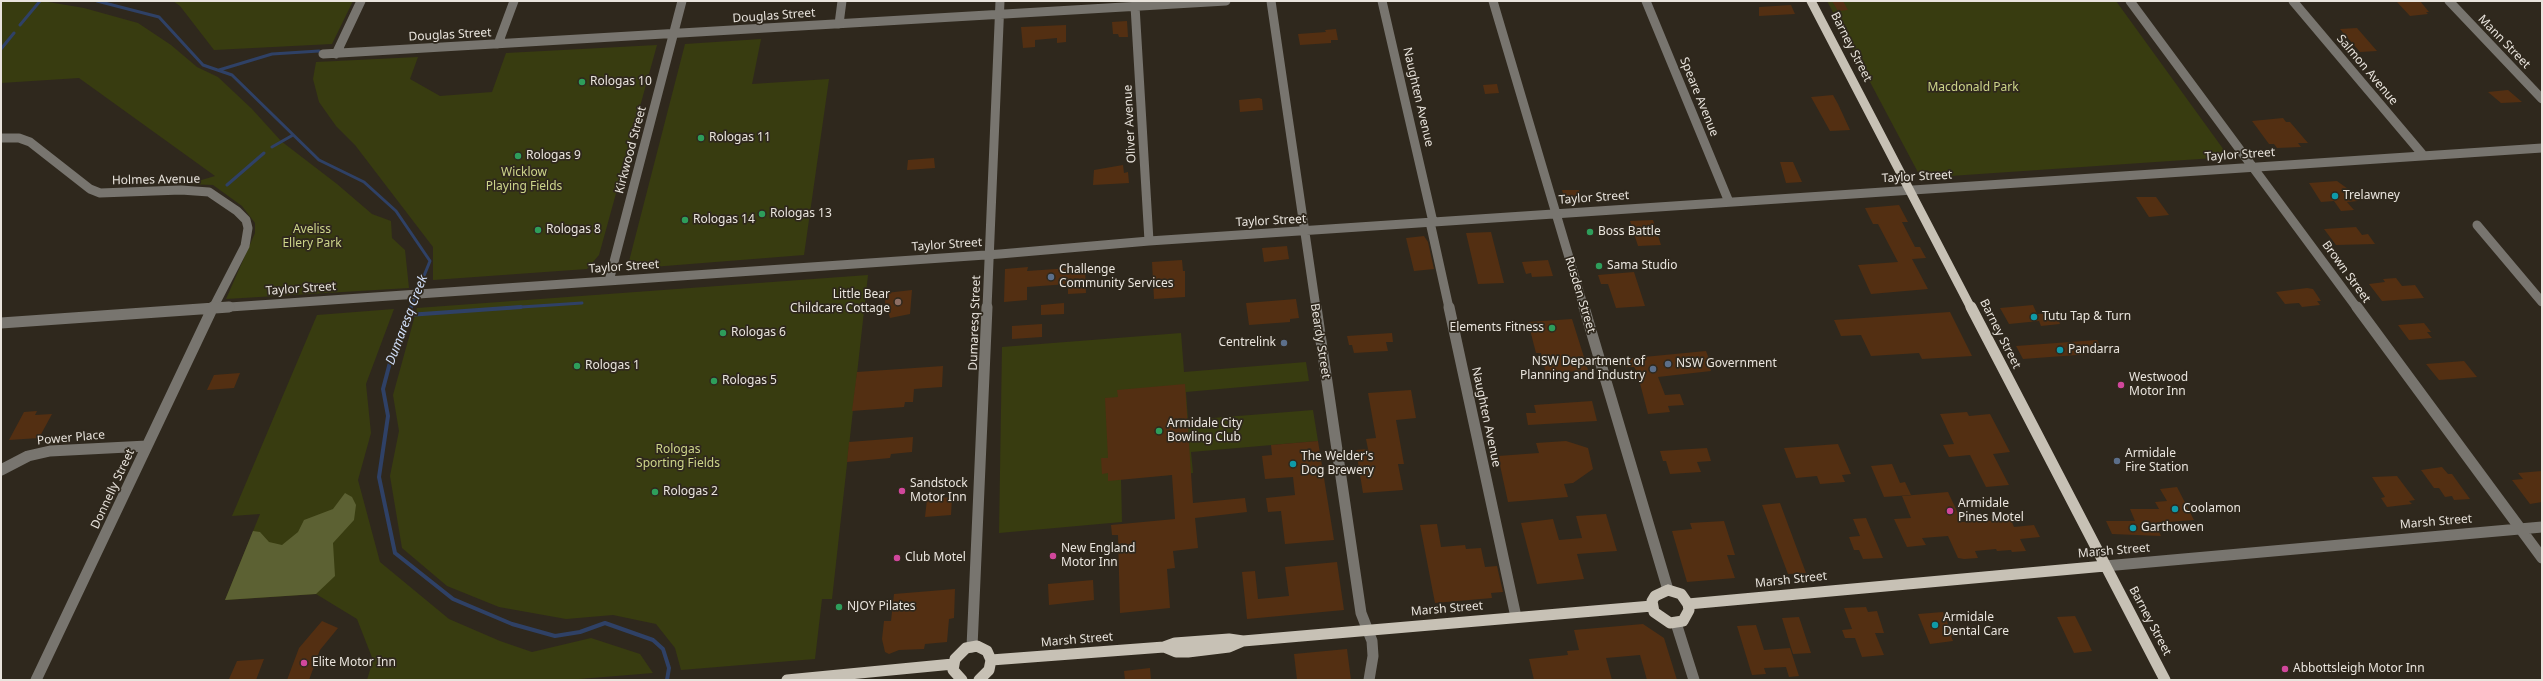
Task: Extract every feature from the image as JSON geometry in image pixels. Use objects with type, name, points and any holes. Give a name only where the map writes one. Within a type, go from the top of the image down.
[{"type":"main road","name":"Barney Street","points":[[1811,1],[2165,680]]},
{"type":"main road","name":"Marsh Street","points":[[1688,604],[2105,566]]},
{"type":"main road","points":[[1668,590],[1681,594],[1688,604],[1687,616],[1676,623],[1659,617],[1652,606],[1655,596],[1668,590]]},
{"type":"main road","name":"Marsh Street","points":[[991,660],[1164,647],[1176,652],[1188,652],[1229,647],[1243,641],[1652,606]]},
{"type":"main road","points":[[787,680],[953,664],[962,651],[972,647],[982,648],[990,655],[991,660],[989,670],[978,680]]},
{"type":"main road","points":[[953,664],[956,675],[962,680]]},
{"type":"street","points":[[336,54],[361,1]]},
{"type":"street","points":[[498,44],[514,1]]},
{"type":"street","name":"Kirkwood Street","points":[[609,281],[682,1]]},
{"type":"street","points":[[839,24],[842,1]]},
{"type":"street","name":"Dumaresq Street","points":[[972,647],[974,633],[1000,1]]},
{"type":"street","name":"Douglas Street","points":[[323,54],[1000,16],[1226,1]]},
{"type":"street","name":"Beardy Street","points":[[1271,1],[1361,613],[1368,630],[1373,656],[1369,680]]},
{"type":"street","name":"Naughten Avenue","points":[[1382,1],[1432,222],[1516,617]]},
{"type":"street","name":"Rusden Street","points":[[1493,1],[1668,590]]},
{"type":"street","name":"Speare Avenue","points":[[1646,1],[1729,202]]},
{"type":"street","name":"Brown Street","points":[[2130,1],[2542,558]]},
{"type":"street","name":"Salmon Avenue","points":[[2293,1],[2423,155]]},
{"type":"street","name":"Mann Street","points":[[2449,1],[2542,99]]},
{"type":"street","name":"Oliver Avenue","points":[[1135,6],[1148,241]]},
{"type":"street","name":"Holmes Avenue","points":[[1,138],[19,138],[30,142],[90,189],[100,193],[197,190],[218,197],[237,211],[246,220],[247,237],[213,308]]},
{"type":"street","name":"Taylor Street","points":[[1,323],[990,255],[1148,241],[1304,232],[1432,222],[2542,148]]},
{"type":"street","points":[[2477,225],[2542,302]]},
{"type":"street","name":"Donnelly Street","points":[[36,680],[213,308]]},
{"type":"street","name":"Power Place","points":[[1,470],[28,456],[50,451],[147,446]]},
{"type":"street","name":"Marsh Street","points":[[2105,566],[2542,527]]},
{"type":"street","points":[[1676,623],[1694,680]]},
{"type":"green space","name":"Aveliss Ellery Park","points":[[1,1],[42,1],[84,8],[138,23],[171,45],[197,67],[218,77],[252,109],[281,141],[337,184],[372,214],[391,221],[392,238],[405,250],[409,288],[226,299],[255,233],[255,223],[242,206],[213,185],[188,184],[215,176],[79,78],[1,83]]},
{"type":"green space","points":[[173,1],[353,1],[332,44],[214,50],[180,6]]},
{"type":"green space","name":"Macdonald Park","points":[[1827,1],[2116,1],[2229,157],[1921,178]]},
{"type":"green space","points":[[761,39],[752,84],[829,79],[804,255],[627,269],[685,44]]},
{"type":"green space","name":"Wicklow Playing Fields","points":[[657,45],[599,255],[587,269],[433,280],[433,247],[355,145],[336,126],[319,102],[313,79],[316,62],[418,57],[410,79],[440,96],[492,92],[506,53]]},
{"type":"green space","name":"Rologas Sporting Fields","points":[[868,275],[832,599],[822,599],[815,659],[681,670],[675,648],[656,624],[613,615],[566,619],[499,607],[447,586],[402,548],[390,476],[399,431],[393,395],[417,308]]},
{"type":"green space","points":[[394,309],[366,384],[371,433],[358,480],[380,562],[449,619],[500,641],[532,652],[591,638],[640,654],[653,673],[567,680],[367,680],[373,660],[357,619],[316,594],[225,600],[260,514],[232,516],[317,315]]},
{"type":"green space","name":"Armidale City Bowling Club","points":[[1181,333],[1184,372],[1306,362],[1309,381],[1186,392],[1188,420],[1313,410],[1318,441],[1191,452],[1193,473],[1121,479],[1122,522],[999,533],[1002,347]]},
{"type":"green space","points":[[345,493],[352,497],[356,505],[354,520],[333,543],[335,576],[316,594],[225,600],[253,531],[260,532],[269,542],[282,545],[298,532],[304,520],[333,509]]},
{"type":"building","points":[[1832,1],[1843,1],[1848,10],[1838,11]]},
{"type":"building","points":[[2420,1],[2429,12],[2426,12],[2428,14],[2410,16],[2397,2]]},
{"type":"building","points":[[1791,5],[1795,14],[1759,16],[1759,7]]},
{"type":"building","points":[[1127,21],[1128,37],[1119,37],[1118,34],[1113,34],[1112,22]]},
{"type":"building","points":[[1066,25],[1066,42],[1057,43],[1057,38],[1035,40],[1035,47],[1023,48],[1021,27]]},
{"type":"building","points":[[2357,28],[2377,51],[2360,52],[2340,29]]},
{"type":"building","points":[[1336,29],[1338,40],[1331,40],[1331,43],[1300,45],[1298,34],[1326,32],[1325,30]]},
{"type":"building","points":[[1497,84],[1499,93],[1485,94],[1483,85]]},
{"type":"building","points":[[2508,90],[2522,102],[2501,103],[2488,92]]},
{"type":"building","points":[[1833,95],[1850,130],[1830,131],[1811,97]]},
{"type":"building","points":[[1262,99],[1263,110],[1240,112],[1239,100]]},
{"type":"building","points":[[2283,118],[2286,122],[2290,122],[2308,143],[2298,143],[2301,147],[2277,148],[2274,144],[2269,144],[2252,121]]},
{"type":"building","points":[[934,158],[935,168],[907,170],[908,160]]},
{"type":"building","points":[[1780,162],[1793,162],[1802,182],[1786,183]]},
{"type":"building","points":[[1123,165],[1124,173],[1128,172],[1129,183],[1093,185],[1094,170]]},
{"type":"building","name":"Trelawney","points":[[2337,181],[2348,189],[2358,201],[2347,202],[2354,210],[2341,211],[2334,201],[2321,202],[2309,183]]},
{"type":"building","points":[[1562,190],[1579,190],[1583,203],[1566,204]]},
{"type":"building","points":[[2136,197],[2156,197],[2169,215],[2149,217]]},
{"type":"building","points":[[1899,205],[1908,222],[1902,222],[1915,247],[1920,247],[1926,258],[1912,259],[1928,289],[1871,294],[1858,265],[1898,262],[1878,224],[1873,224],[1865,208]]},
{"type":"building","points":[[1653,220],[1661,245],[1638,246],[1630,221]]},
{"type":"building","points":[[2356,227],[2362,235],[2368,234],[2375,244],[2336,245],[2324,229]]},
{"type":"building","points":[[1491,232],[1504,283],[1478,284],[1466,233]]},
{"type":"building","points":[[1424,236],[1428,242],[1434,269],[1414,271],[1406,238]]},
{"type":"building","points":[[1287,246],[1289,259],[1264,262],[1262,248]]},
{"type":"building","points":[[1182,260],[1183,271],[1185,271],[1185,297],[1154,299],[1152,262]]},
{"type":"building","points":[[1548,260],[1553,276],[1532,277],[1531,273],[1526,274],[1522,262]]},
{"type":"building","points":[[1028,267],[1027,271],[1085,267],[1086,293],[1068,294],[1068,284],[1027,287],[1027,300],[1004,302],[1005,269]]},
{"type":"building","points":[[1634,272],[1645,306],[1616,308],[1608,284],[1601,284],[1598,275]]},
{"type":"building","points":[[2396,278],[2402,286],[2415,285],[2424,298],[2382,301],[2369,284],[2385,282],[2383,279]]},
{"type":"building","points":[[2307,288],[2313,289],[2321,301],[2317,301],[2320,305],[2302,307],[2299,303],[2285,304],[2276,292]]},
{"type":"building","name":"Little Bear Childcare Cottage","points":[[912,290],[910,314],[890,318],[888,312],[884,312],[886,293]]},
{"type":"building","points":[[1296,299],[1299,318],[1290,319],[1290,322],[1249,325],[1246,303]]},
{"type":"building","points":[[1064,303],[1064,314],[1041,315],[1041,305]]},
{"type":"building","name":"Tutu Tap & Turn","points":[[2033,305],[2037,314],[2060,312],[2065,321],[2059,321],[2060,324],[2041,326],[2039,321],[2009,324],[2000,308]]},
{"type":"building","points":[[1950,312],[1972,356],[1922,359],[1919,353],[1871,356],[1861,335],[1841,336],[1834,320]]},
{"type":"building","points":[[1572,319],[1588,370],[1546,374],[1541,353],[1536,353],[1528,322]]},
{"type":"building","points":[[2424,323],[2431,332],[2427,332],[2432,338],[2409,340],[2398,325]]},
{"type":"building","points":[[1042,324],[1042,337],[1012,339],[1012,326]]},
{"type":"building","points":[[1392,333],[1393,342],[1386,342],[1388,351],[1354,353],[1352,345],[1349,345],[1347,336]]},
{"type":"building","name":"Pandarra","points":[[2097,340],[2104,353],[2023,359],[2016,346]]},
{"type":"building","name":"NSW Government","points":[[1706,351],[1712,367],[1710,367],[1711,371],[1658,377],[1665,395],[1680,394],[1684,405],[1668,406],[1670,412],[1648,414],[1637,372],[1634,367],[1626,367],[1623,359]]},
{"type":"building","points":[[2464,361],[2477,377],[2439,380],[2426,364]]},
{"type":"building","points":[[943,366],[942,387],[914,389],[913,402],[905,402],[904,407],[852,411],[857,372]]},
{"type":"building","points":[[240,373],[234,388],[207,390],[214,375]]},
{"type":"building","points":[[1185,384],[1193,503],[1245,498],[1247,512],[1195,518],[1198,548],[1173,551],[1175,568],[1167,569],[1170,608],[1120,613],[1118,535],[1112,535],[1111,525],[1175,519],[1172,475],[1108,481],[1108,473],[1102,474],[1101,458],[1108,458],[1105,398],[1118,397],[1117,390]]},
{"type":"building","points":[[1411,390],[1416,418],[1396,420],[1404,464],[1398,464],[1403,490],[1363,493],[1356,450],[1368,449],[1366,439],[1376,438],[1368,393]]},
{"type":"building","points":[[1592,401],[1597,421],[1528,425],[1526,413],[1536,413],[1534,405]]},
{"type":"building","points":[[37,411],[35,415],[52,414],[39,438],[9,440],[24,412]]},
{"type":"building","points":[[1967,412],[1969,416],[1990,414],[2010,452],[1993,454],[2009,485],[1986,487],[1970,455],[1949,457],[1943,445],[1954,444],[1940,414]]},
{"type":"building","points":[[913,437],[912,452],[891,454],[890,458],[847,462],[849,442]]},
{"type":"building","points":[[1318,441],[1334,540],[1285,544],[1281,511],[1268,512],[1266,498],[1295,495],[1293,477],[1265,479],[1262,456],[1272,455],[1271,445]]},
{"type":"building","points":[[1566,441],[1588,448],[1593,469],[1573,483],[1564,484],[1568,497],[1508,502],[1498,456],[1539,453],[1536,443]]},
{"type":"building","points":[[1838,444],[1851,474],[1842,475],[1845,482],[1820,484],[1817,476],[1796,478],[1784,448]]},
{"type":"building","points":[[1707,448],[1711,461],[1697,462],[1701,472],[1670,474],[1666,461],[1663,461],[1660,451]]},
{"type":"building","points":[[1892,464],[1900,483],[1905,482],[1911,495],[1884,497],[1871,466]]},
{"type":"building","points":[[2442,467],[2448,474],[2452,474],[2470,499],[2454,500],[2452,496],[2445,497],[2439,488],[2434,488],[2421,470]]},
{"type":"building","points":[[2542,471],[2542,502],[2530,504],[2512,480],[2523,479],[2518,473]]},
{"type":"building","points":[[2397,476],[2415,500],[2409,501],[2412,504],[2387,507],[2381,498],[2385,497],[2372,477]]},
{"type":"building","points":[[2177,487],[2194,520],[2155,523],[2161,536],[2112,534],[2106,521],[2135,521],[2130,509],[2159,509],[2155,502],[2167,501],[2160,489]]},
{"type":"building","points":[[1948,492],[1962,522],[2011,520],[2014,527],[2034,525],[2040,537],[2020,539],[2026,551],[1997,551],[1996,549],[1975,551],[1978,558],[1958,558],[1948,536],[1922,538],[1926,545],[1907,547],[1894,519],[1911,518],[1902,496]]},
{"type":"building","points":[[952,497],[951,515],[925,517],[927,499]]},
{"type":"building","points":[[1780,503],[1806,573],[1788,574],[1762,505]]},
{"type":"building","points":[[1606,514],[1617,551],[1577,554],[1584,579],[1537,584],[1521,523],[1553,519],[1559,540],[1582,538],[1576,516]]},
{"type":"building","points":[[1866,518],[1883,558],[1863,559],[1859,550],[1854,550],[1849,537],[1860,536],[1853,519]]},
{"type":"building","points":[[1724,521],[1735,555],[1727,555],[1735,578],[1687,582],[1672,531],[1692,529],[1690,523]]},
{"type":"building","points":[[1437,524],[1441,547],[1465,545],[1466,549],[1481,548],[1485,567],[1497,566],[1503,592],[1491,593],[1492,598],[1435,603],[1420,525]]},
{"type":"building","points":[[1337,562],[1344,610],[1247,619],[1242,572],[1255,571],[1258,599],[1289,596],[1285,567]]},
{"type":"building","points":[[1093,580],[1094,600],[1049,605],[1048,584]]},
{"type":"building","points":[[955,589],[954,618],[949,619],[947,642],[925,644],[924,649],[899,650],[889,654],[885,652],[882,639],[884,621],[891,621],[894,594]]},
{"type":"building","points":[[1866,607],[1868,612],[1877,611],[1884,633],[1875,633],[1884,655],[1862,657],[1855,638],[1845,638],[1842,630],[1852,629],[1844,608]]},
{"type":"building","name":"Armidale Dental Care","points":[[1943,612],[1953,636],[1951,636],[1953,641],[1930,644],[1918,614]]},
{"type":"building","points":[[2075,616],[2092,651],[2074,653],[2057,617]]},
{"type":"building","points":[[1799,617],[1811,653],[1793,654],[1782,618]]},
{"type":"building","name":"Elite Motor Inn","points":[[322,621],[338,628],[320,650],[309,680],[287,680],[299,648]]},
{"type":"building","points":[[1643,624],[1664,638],[1677,680],[1647,680],[1640,655],[1606,658],[1612,680],[1534,680],[1529,659],[1568,655],[1567,651],[1579,650],[1574,630]]},
{"type":"building","points":[[1756,625],[1764,650],[1790,648],[1799,676],[1789,677],[1786,667],[1764,668],[1766,674],[1752,675],[1737,626]]},
{"type":"building","points":[[1347,649],[1351,680],[1297,680],[1294,654]]},
{"type":"building","points":[[264,659],[256,680],[229,679],[237,661]]},
{"type":"building","points":[[1150,668],[1151,680],[1125,680],[1124,671]]},
{"type":"waterway","points":[[20,25],[40,1]]},
{"type":"waterway","name":"Dumaresq Creek","points":[[97,1],[159,17],[203,65],[232,75],[319,160],[364,182],[396,211],[430,261],[411,308]]},
{"type":"waterway","points":[[1,49],[14,33]]},
{"type":"waterway","points":[[219,70],[272,54],[319,51]]},
{"type":"waterway","points":[[272,147],[293,135]]},
{"type":"waterway","points":[[227,185],[264,153]]},
{"type":"waterway","points":[[518,307],[582,303]]},
{"type":"waterway","name":"Dumaresq Creek","points":[[411,307],[393,351],[383,389],[388,416],[379,477],[395,553],[453,599],[512,624],[555,636],[580,632],[605,623],[653,640],[663,649],[669,668],[667,680]]},
{"type":"waterway","points":[[408,315],[518,307]]},
{"type":"waterway","points":[[506,308],[518,307]]},
{"type":"place","name":"Rologas 10","points":[[582,82]]},
{"type":"place","name":"Rologas 11","points":[[701,138]]},
{"type":"place","name":"Rologas 9","points":[[518,156]]},
{"type":"place","name":"Trelawney","points":[[2335,196]]},
{"type":"place","name":"Rologas 13","points":[[762,214]]},
{"type":"place","name":"Rologas 14","points":[[685,220]]},
{"type":"place","name":"Rologas 8","points":[[538,230]]},
{"type":"place","name":"Boss Battle","points":[[1590,232]]},
{"type":"place","name":"Sama Studio","points":[[1599,266]]},
{"type":"place","name":"Challenge Community Services","points":[[1051,277]]},
{"type":"place","name":"Little Bear Childcare Cottage","points":[[898,302]]},
{"type":"place","name":"Tutu Tap & Turn","points":[[2034,317]]},
{"type":"place","name":"Elements Fitness","points":[[1552,328]]},
{"type":"place","name":"Rologas 6","points":[[723,333]]},
{"type":"place","name":"Centrelink","points":[[1284,343]]},
{"type":"place","name":"Pandarra","points":[[2060,350]]},
{"type":"place","name":"NSW Government","points":[[1668,364]]},
{"type":"place","name":"Rologas 1","points":[[577,366]]},
{"type":"place","name":"NSW Department of Planning and Industry","points":[[1653,369]]},
{"type":"place","name":"Rologas 5","points":[[714,381]]},
{"type":"place","name":"Westwood Motor Inn","points":[[2121,385]]},
{"type":"place","name":"Armidale City Bowling Club","points":[[1159,431]]},
{"type":"place","name":"Armidale Fire Station","points":[[2117,461]]},
{"type":"place","name":"The Welder's Dog Brewery","points":[[1293,464]]},
{"type":"place","name":"Sandstock Motor Inn","points":[[902,491]]},
{"type":"place","name":"Rologas 2","points":[[655,492]]},
{"type":"place","name":"Coolamon","points":[[2175,509]]},
{"type":"place","name":"Armidale Pines Motel","points":[[1950,511]]},
{"type":"place","name":"Garthowen","points":[[2133,528]]},
{"type":"place","name":"New England Motor Inn","points":[[1053,556]]},
{"type":"place","name":"Club Motel","points":[[897,558]]},
{"type":"place","name":"NJOY Pilates","points":[[839,607]]},
{"type":"place","name":"Armidale Dental Care","points":[[1935,625]]},
{"type":"place","name":"Elite Motor Inn","points":[[304,663]]},
{"type":"place","name":"Abbottsleigh Motor Inn","points":[[2285,669]]}]
